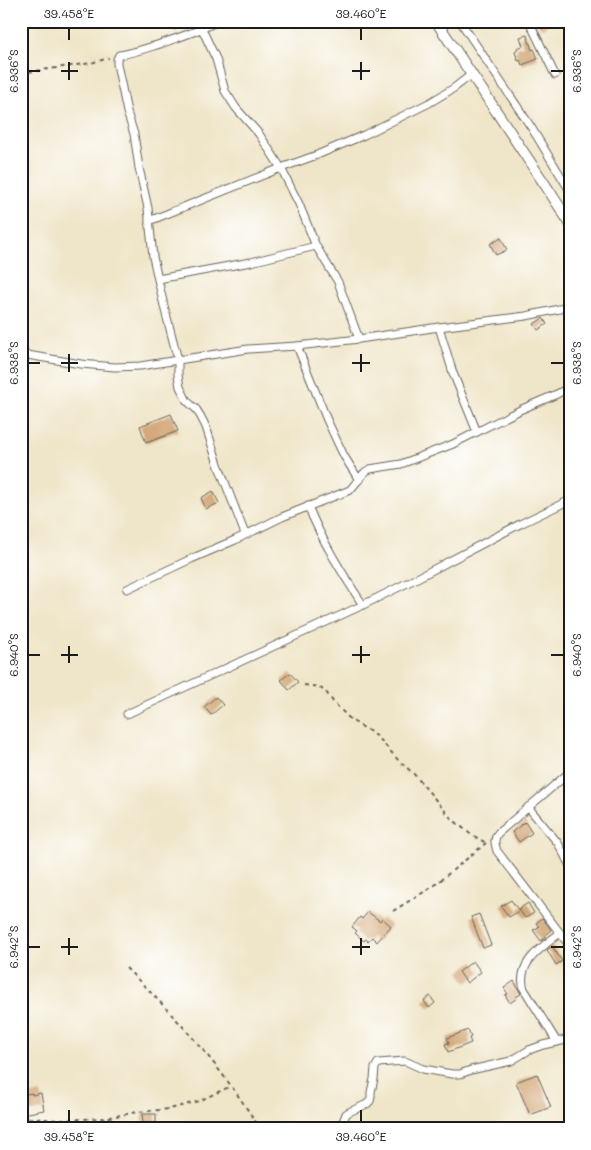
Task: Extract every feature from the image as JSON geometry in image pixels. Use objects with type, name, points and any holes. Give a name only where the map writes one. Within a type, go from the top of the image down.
[{"type":"main road","points":[[436,21],[570,223]]},
{"type":"street","points":[[218,21],[186,36],[119,56],[117,64],[127,112],[134,134],[148,208],[153,257],[178,360],[180,387],[206,427],[245,534]]},
{"type":"street","points":[[460,21],[531,127],[570,191]]},
{"type":"street","points":[[529,21],[556,75]]},
{"type":"street","points":[[202,29],[216,59],[225,91],[236,108],[259,134],[281,168],[300,204],[316,246],[338,282],[359,339]]},
{"type":"street","points":[[149,221],[333,148],[429,103],[454,88],[472,74]]},
{"type":"street","points":[[158,279],[251,262],[316,246]]},
{"type":"street","points":[[21,354],[81,364],[115,367],[140,366],[248,349],[359,339],[439,326],[526,316],[570,306]]},
{"type":"street","points":[[439,326],[453,372],[477,432]]},
{"type":"street","points":[[297,346],[327,420],[344,456],[359,480]]},
{"type":"street","points":[[127,590],[282,517],[350,490],[370,468],[401,464],[453,444],[522,409],[570,388]]},
{"type":"street","points":[[127,714],[363,605],[570,500]]},
{"type":"street","points":[[308,506],[322,537],[363,605]]},
{"type":"street","points":[[568,774],[498,833],[494,838],[494,843],[498,851],[570,946]]},
{"type":"street","points":[[528,808],[558,843],[570,866]]},
{"type":"street","points":[[556,1042],[524,989],[522,975],[530,958],[560,933]]},
{"type":"street","points":[[340,1129],[346,1114],[370,1102],[375,1068],[378,1063],[405,1061],[422,1069],[460,1074],[512,1062],[529,1050],[543,1044],[570,1039]]},
{"type":"path","points":[[21,73],[91,64],[119,56]]},
{"type":"path","points":[[304,685],[318,687],[326,692],[351,720],[378,737],[399,761],[414,773],[450,818],[486,843],[432,886],[393,912]]},
{"type":"path","points":[[568,774],[566,804],[570,819]]},
{"type":"path","points":[[126,968],[166,1008],[196,1042],[231,1086],[260,1129]]},
{"type":"path","points":[[21,1115],[29,1118],[58,1120],[105,1118],[137,1112],[170,1110],[199,1101],[231,1086]]},
{"type":"building","points":[[536,21],[553,21],[542,29]]},
{"type":"building","points":[[527,35],[532,50],[534,49],[538,59],[522,65],[520,60],[518,61],[515,52],[517,48],[523,46],[520,37]]},
{"type":"building","points":[[501,238],[507,250],[496,255],[490,244]]},
{"type":"building","points":[[543,318],[547,324],[538,330],[534,324]]},
{"type":"building","points":[[171,414],[178,431],[146,443],[140,426]]},
{"type":"building","points":[[213,491],[219,503],[206,509],[201,498]]},
{"type":"building","points":[[290,673],[298,682],[289,690],[281,680]]},
{"type":"building","points":[[216,697],[223,705],[211,715],[204,707]]},
{"type":"building","points":[[525,822],[532,833],[519,842],[512,832]]},
{"type":"building","points":[[511,900],[519,911],[509,917],[501,906]]},
{"type":"building","points":[[528,903],[534,913],[525,918],[519,909]]},
{"type":"building","points":[[368,912],[380,921],[382,918],[391,926],[377,942],[372,937],[368,941],[366,939],[364,941],[355,933],[357,931],[352,927],[360,917],[362,919]]},
{"type":"building","points":[[479,914],[491,945],[483,948],[471,917]]},
{"type":"building","points":[[542,918],[551,930],[541,941],[533,930],[539,927],[536,923]]},
{"type":"building","points":[[552,946],[562,961],[556,965],[547,950]]},
{"type":"building","points":[[473,961],[481,972],[467,983],[459,972]]},
{"type":"building","points":[[514,981],[521,994],[510,1003],[505,995],[508,994],[504,988]]},
{"type":"building","points":[[430,996],[435,1003],[429,1008],[424,1001]]},
{"type":"building","points":[[468,1030],[471,1043],[448,1052],[445,1044],[449,1043],[447,1038]]},
{"type":"building","points":[[537,1074],[551,1107],[530,1115],[516,1082]]},
{"type":"building","points":[[32,1093],[32,1095],[41,1093],[44,1110],[23,1114],[21,1095]]},
{"type":"building","points":[[142,1114],[156,1114],[156,1123],[143,1123]]}]
